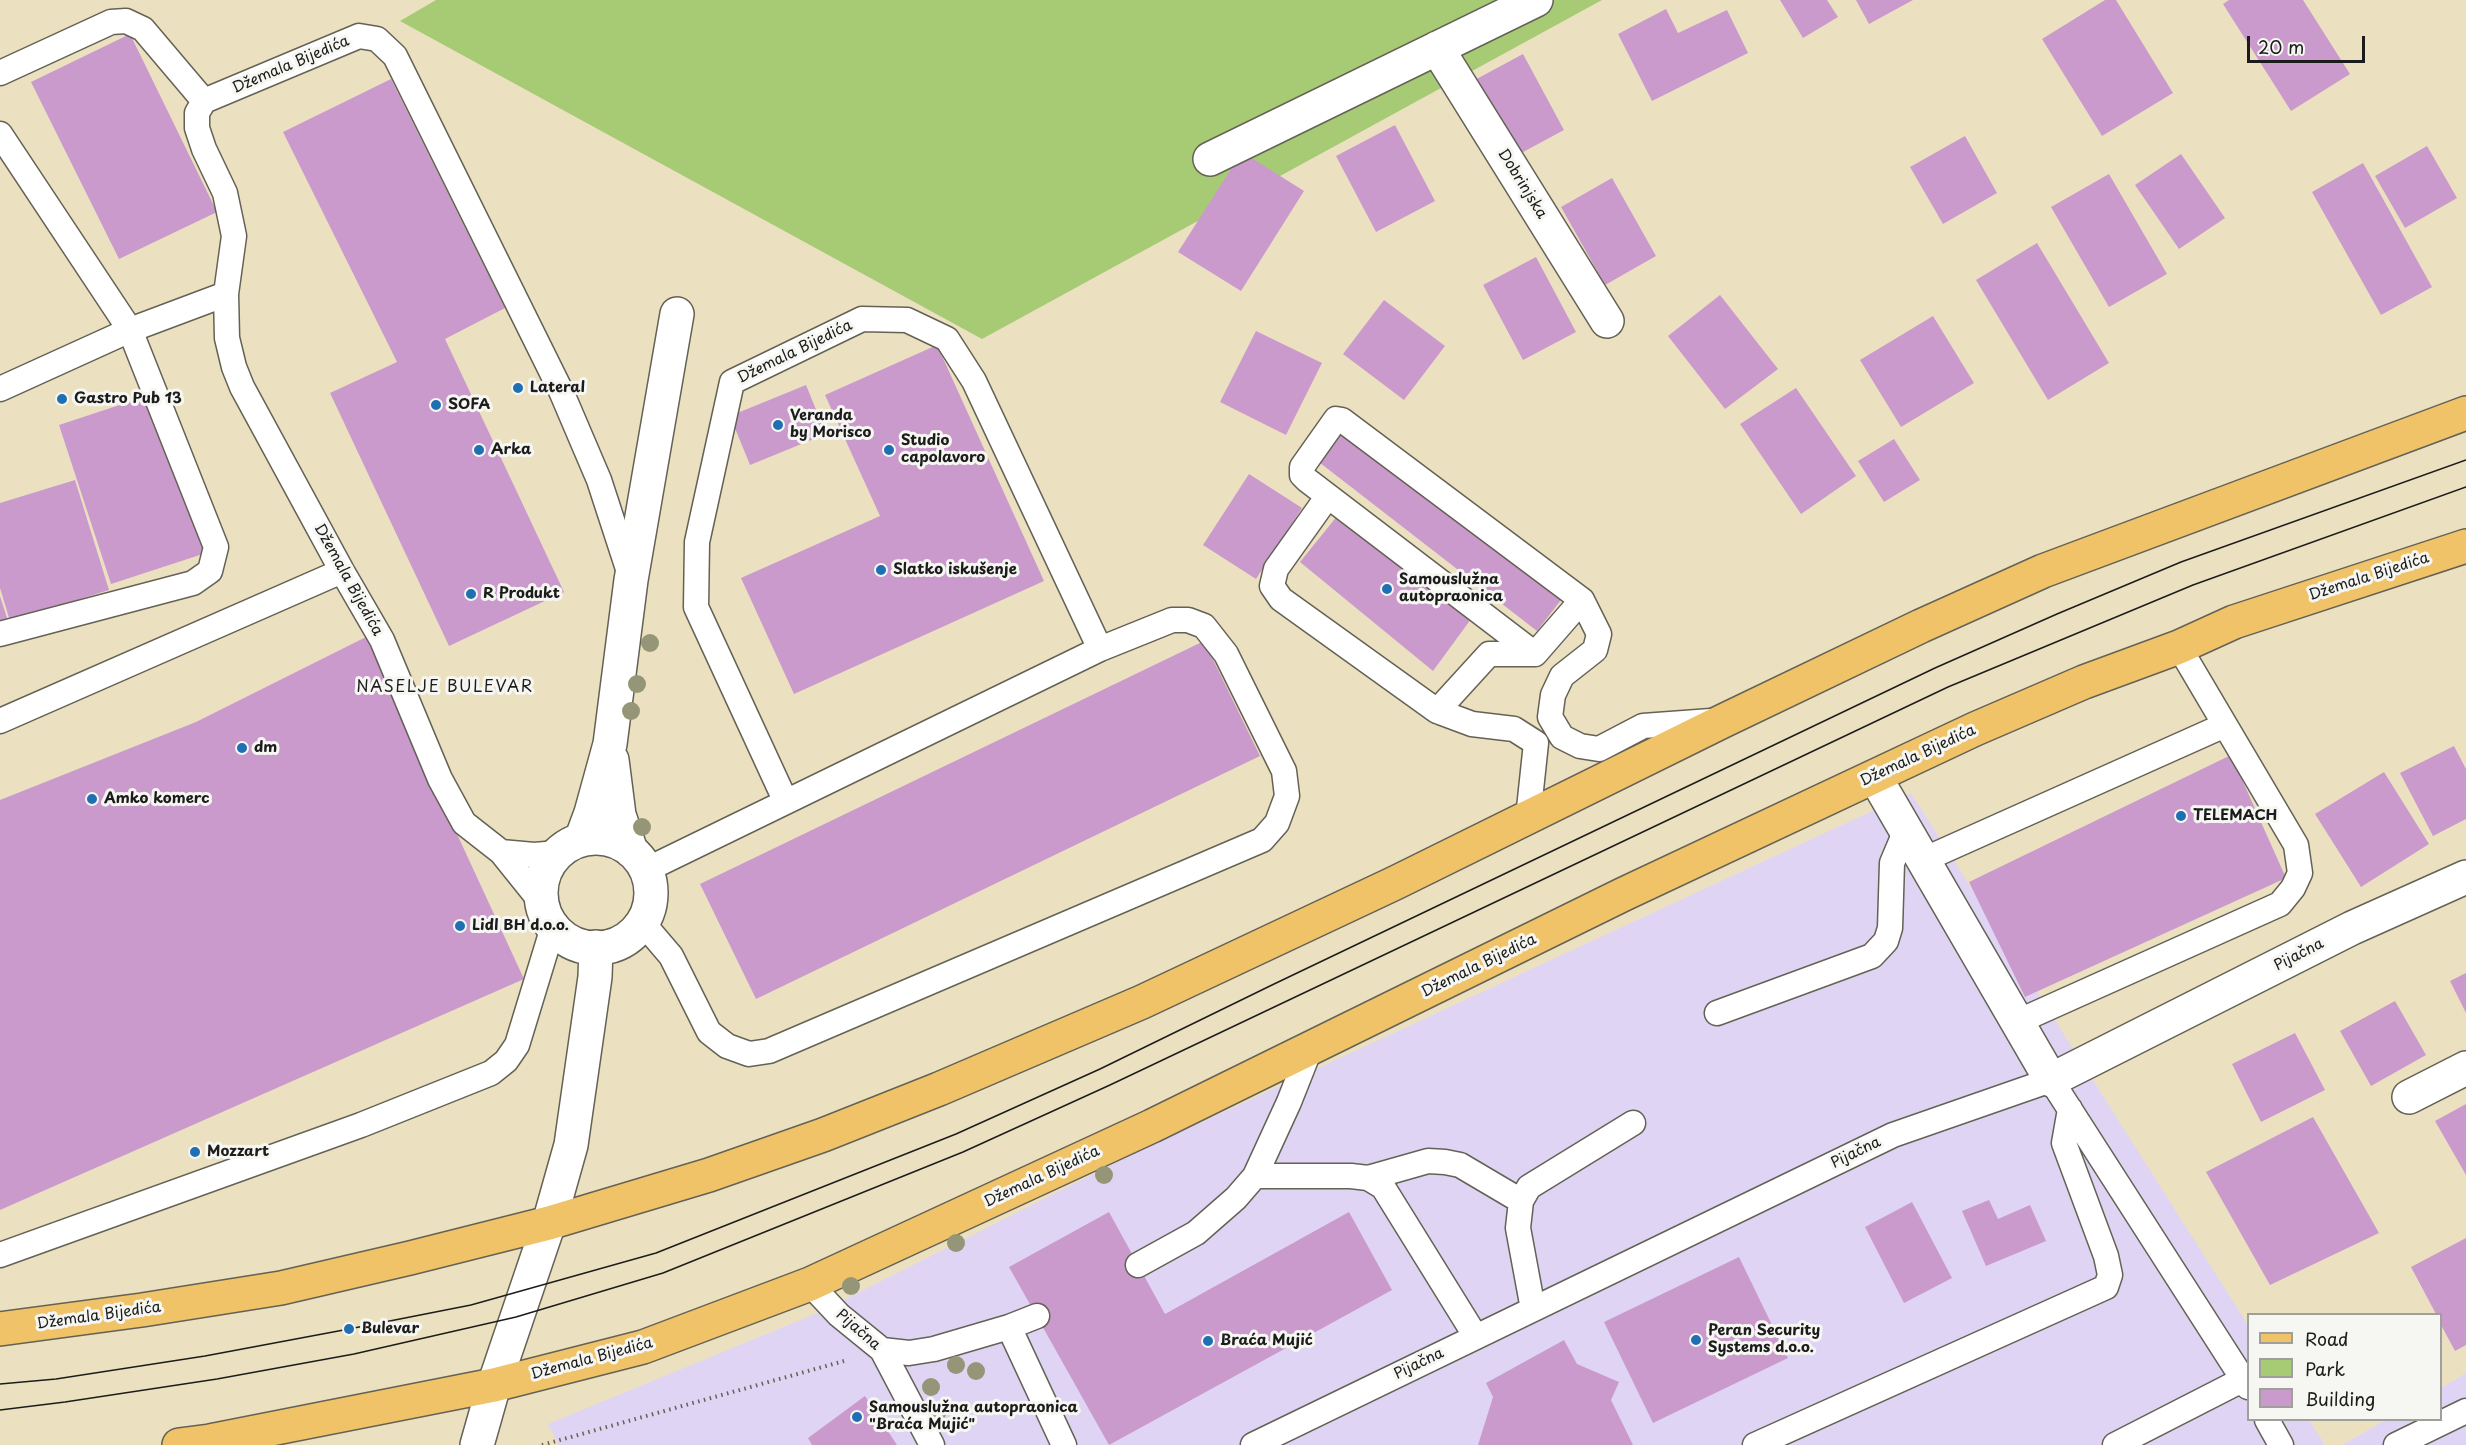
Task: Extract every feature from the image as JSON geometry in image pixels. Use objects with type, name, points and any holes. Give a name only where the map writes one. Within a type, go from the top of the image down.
[{"type":"main road","name":"Džemala Bijedića","points":[[0,1329],[281,1288],[549,1223],[709,1174],[823,1135],[939,1089],[1174,987],[1528,818],[1723,720],[2043,571],[2466,413]]},
{"type":"main road","name":"Džemala Bijedića","points":[[179,1445],[210,1442],[494,1385],[643,1347],[810,1284],[1152,1126],[1624,894],[1975,729],[2084,682],[2179,647],[2234,622],[2466,546]]},
{"type":"street","points":[[1210,159],[1536,0]]},
{"type":"street","name":"Dobrinjska","points":[[1437,48],[1607,321]]},
{"type":"street","name":"Džemala Bijedića","points":[[569,847],[591,813],[609,744],[631,580],[677,314]]},
{"type":"street","name":"Džemala Bijedića","points":[[609,744],[619,815],[638,860]]},
{"type":"street","points":[[1875,777],[2051,1080]]},
{"type":"street","points":[[607,839],[638,860],[650,896],[648,910],[642,922],[622,941],[609,946],[579,945],[564,938],[547,915],[541,885],[547,867],[569,847],[607,839]]},
{"type":"street","name":"Pijačna","points":[[2051,1080],[2352,928],[2466,877]]},
{"type":"street","points":[[477,1445],[494,1385],[549,1223],[571,1145],[595,977],[596,947]]},
{"type":"street","points":[[2409,1097],[2466,1068]]},
{"type":"lane","points":[[0,74],[111,22],[126,21],[143,29],[204,101]]},
{"type":"lane","name":"Džemala Bijedića","points":[[547,915],[501,852],[464,823],[440,779],[382,640],[242,387],[227,338],[226,294],[234,236],[225,193],[204,149],[197,128],[197,113],[204,101],[359,36],[378,39],[395,56],[561,391],[599,480],[631,580]]},
{"type":"lane","points":[[0,134],[130,330],[216,547],[210,571],[193,583],[0,634]]},
{"type":"lane","points":[[0,389],[130,330],[226,294]]},
{"type":"lane","name":"Džemala Bijedića","points":[[785,800],[696,607],[697,542],[732,382],[862,319],[907,320],[947,339],[974,381],[1100,649]]},
{"type":"lane","points":[[1535,654],[1302,475],[1302,467],[1336,419],[1342,420],[1582,600],[1599,634],[1595,650],[1562,675],[1553,695],[1550,717],[1562,736],[1581,746],[1599,749],[1643,726],[1723,720]]},
{"type":"lane","points":[[1328,496],[1276,569],[1272,585],[1281,599],[1437,711],[1472,724],[1514,729],[1536,743],[1528,818]]},
{"type":"lane","points":[[0,721],[342,571]]},
{"type":"lane","points":[[1437,711],[1489,654],[1535,654],[1582,600]]},
{"type":"lane","points":[[638,860],[785,800],[1100,649],[1172,620],[1188,620],[1204,626],[1226,654],[1284,771],[1287,796],[1278,823],[1262,840],[770,1052],[749,1054],[727,1046],[709,1032],[671,956],[642,922]]},
{"type":"lane","points":[[2017,1022],[2280,904],[2293,888],[2300,873],[2296,844],[2179,647]]},
{"type":"lane","points":[[1923,860],[2225,725]]},
{"type":"lane","points":[[1717,1013],[1872,956],[1886,941],[1890,928],[1892,863],[1906,830]]},
{"type":"lane","points":[[501,852],[534,855],[569,847]]},
{"type":"lane","points":[[0,1255],[361,1125],[491,1073],[506,1061],[517,1046],[547,915]]},
{"type":"lane","points":[[1138,1265],[1196,1233],[1236,1198],[1255,1176],[1290,1102],[1310,1049]]},
{"type":"lane","points":[[2051,1080],[2246,1383],[2148,1437],[2115,1445]]},
{"type":"lane","name":"Pijačna","points":[[1253,1445],[1893,1135],[2051,1080]]},
{"type":"lane","points":[[1755,1445],[2106,1287],[2110,1275],[2106,1256],[2064,1143],[2070,1109]]},
{"type":"lane","points":[[1533,1309],[1518,1227],[1521,1201],[1529,1187],[1633,1123]]},
{"type":"lane","points":[[1255,1176],[1368,1178],[1428,1161],[1445,1162],[1460,1165],[1521,1201]]},
{"type":"lane","points":[[1368,1178],[1383,1187],[1476,1337]]},
{"type":"lane","name":"Pijačna","points":[[810,1284],[839,1315],[882,1350],[932,1445]]},
{"type":"lane","points":[[882,1350],[909,1353],[934,1349],[1009,1327],[1037,1316]]},
{"type":"lane","points":[[1009,1327],[1064,1445]]},
{"type":"lane","points":[[2396,1445],[2466,1411]]},
{"type":"lane","points":[[2268,1421],[2281,1445]]},
{"type":"path","points":[[542,1445],[882,1350]]},
{"type":"shaded area","points":[[1911,793],[2247,1323],[2247,1421],[2310,1421],[2325,1445],[559,1445],[548,1424],[820,1312],[1131,1155]]},
{"type":"shaded area","points":[[2466,1373],[2466,1445],[2342,1445],[2384,1421],[2442,1421],[2442,1387]]},
{"type":"green space","points":[[436,0],[1602,0],[982,339],[400,21]]},
{"type":"building","points":[[1780,0],[1827,0],[1838,17],[1803,38]]},
{"type":"building","points":[[1856,0],[1913,0],[1869,24]]},
{"type":"building","points":[[2105,0],[2116,0],[2173,93],[2102,136],[2042,39]]},
{"type":"building","points":[[2229,0],[2303,0],[2350,74],[2291,111],[2223,4]]},
{"type":"building","points":[[1666,9],[1678,33],[1727,10],[1748,53],[1652,101],[1618,34]]},
{"type":"building","points":[[130,34],[217,212],[119,259],[31,82]]},
{"type":"building","points":[[1523,54],[1564,130],[1512,158],[1471,82]]},
{"type":"building","points":[[391,79],[505,308],[445,339],[564,592],[449,646],[330,393],[397,362],[283,132]]},
{"type":"building","points":[[1395,125],[1435,201],[1376,232],[1336,156]]},
{"type":"building","points":[[1965,136],[1997,193],[1943,224],[1910,167]]},
{"type":"building","points":[[2427,146],[2457,198],[2405,228],[2375,176]]},
{"type":"building","points":[[1242,152],[1304,191],[1241,291],[1178,252]]},
{"type":"building","points":[[2181,154],[2225,218],[2179,249],[2135,185]]},
{"type":"building","points":[[2363,163],[2432,287],[2381,315],[2312,192]]},
{"type":"building","points":[[2109,174],[2167,274],[2109,307],[2051,207]]},
{"type":"building","points":[[1612,178],[1656,256],[1605,285],[1561,207]]},
{"type":"building","points":[[2037,243],[2109,363],[2048,400],[1976,280]]},
{"type":"building","points":[[1536,257],[1576,332],[1523,360],[1483,285]]},
{"type":"building","points":[[1720,295],[1778,369],[1725,409],[1668,336]]},
{"type":"building","points":[[1384,300],[1445,346],[1404,400],[1343,354]]},
{"type":"building","points":[[1933,316],[1974,383],[1901,427],[1860,360]]},
{"type":"building","points":[[1256,331],[1322,363],[1286,435],[1220,402]]},
{"type":"building","points":[[937,345],[1044,581],[794,694],[741,578],[880,516],[825,395]]},
{"type":"building","name":"Veranda by Morisco","points":[[806,385],[826,434],[750,465],[730,416]]},
{"type":"building","points":[[1796,388],[1856,476],[1801,514],[1740,424]]},
{"type":"building","points":[[153,394],[206,553],[111,584],[59,425]]},
{"type":"building","name":"Samouslužna autopraonica","points":[[1339,428],[1561,600],[1537,631],[1315,459]]},
{"type":"building","points":[[1894,439],[1920,480],[1884,502],[1858,461]]},
{"type":"building","points":[[1249,474],[1302,508],[1256,579],[1203,545]]},
{"type":"building","points":[[75,480],[109,590],[10,621],[0,588],[0,503]]},
{"type":"building","name":"Samouslužna autopraonica","points":[[1342,510],[1474,615],[1433,671],[1300,562]]},
{"type":"building","points":[[0,596],[8,621],[0,623]]},
{"type":"building","points":[[366,637],[524,979],[0,1210],[0,800],[196,722]]},
{"type":"building","points":[[1204,641],[1260,756],[756,999],[700,884]]},
{"type":"building","points":[[2454,746],[2466,769],[2466,819],[2433,836],[2400,773]]},
{"type":"building","name":"TELEMACH","points":[[2231,755],[2286,878],[2025,997],[1969,882]]},
{"type":"building","points":[[2384,772],[2429,844],[2361,887],[2315,814]]},
{"type":"building","points":[[2466,973],[2466,1013],[2450,981]]},
{"type":"building","points":[[2395,1001],[2426,1055],[2371,1086],[2340,1031]]},
{"type":"building","points":[[2295,1033],[2325,1090],[2261,1122],[2232,1064]]},
{"type":"building","points":[[2466,1104],[2466,1175],[2435,1121]]},
{"type":"building","points":[[2313,1117],[2379,1233],[2270,1285],[2206,1172]]},
{"type":"building","points":[[1989,1200],[1998,1219],[2030,1205],[2046,1241],[1986,1266],[1962,1211]]},
{"type":"building","points":[[1912,1202],[1952,1278],[1904,1303],[1865,1227]]},
{"type":"building","name":"Braća Mujić","points":[[1109,1212],[1165,1314],[1349,1212],[1392,1290],[1109,1445],[1009,1267]]},
{"type":"building","points":[[2466,1238],[2466,1345],[2455,1351],[2442,1327],[2442,1313],[2435,1313],[2411,1267]]},
{"type":"building","name":"Peran Security Systems d.o.o.","points":[[1739,1257],[1788,1358],[1653,1423],[1604,1322]]},
{"type":"building","points":[[1564,1340],[1577,1364],[1619,1382],[1611,1400],[1633,1445],[1478,1445],[1493,1397],[1486,1383]]},
{"type":"building","name":"Samouslužna autopraonica \"Braća Mujić\"","points":[[865,1396],[897,1445],[812,1445],[808,1438]]},
{"type":"tram line","points":[[0,1384],[56,1379],[205,1356],[471,1305],[656,1253],[956,1134],[1100,1069],[1935,668],[2057,614],[2181,562],[2466,460]]},
{"type":"tram line","points":[[0,1410],[217,1379],[354,1354],[516,1317],[663,1273],[963,1152],[1110,1085],[1948,687],[2193,585],[2466,487]]},
{"type":"place","name":"Lateral","points":[[518,388]]},
{"type":"place","name":"Gastro Pub 13","points":[[62,399]]},
{"type":"place","name":"SOFA","points":[[436,405]]},
{"type":"place","name":"Veranda by Morisco","points":[[778,425]]},
{"type":"place","name":"Arka","points":[[479,450]]},
{"type":"place","name":"Studio capolavoro","points":[[889,450]]},
{"type":"place","name":"Slatko iskušenje","points":[[881,570]]},
{"type":"place","name":"Samouslužna autopraonica","points":[[1387,589]]},
{"type":"place","name":"R Produkt","points":[[471,594]]},
{"type":"place","name":"dm","points":[[242,748]]},
{"type":"place","name":"Amko komerc","points":[[92,799]]},
{"type":"place","name":"TELEMACH","points":[[2181,816]]},
{"type":"place","name":"Lidl BH d.o.o.","points":[[460,926]]},
{"type":"place","name":"Mozzart","points":[[195,1152]]},
{"type":"place","name":"Bulevar","points":[[349,1329]]},
{"type":"place","name":"Peran Security Systems d.o.o.","points":[[1696,1340]]},
{"type":"place","name":"Braća Mujić","points":[[1208,1341]]},
{"type":"place","name":"Samouslužna autopraonica \"Braća Mujić\"","points":[[857,1417]]},
{"type":"district","name":"NASELJE BULEVAR","points":[[445,688]]}]
